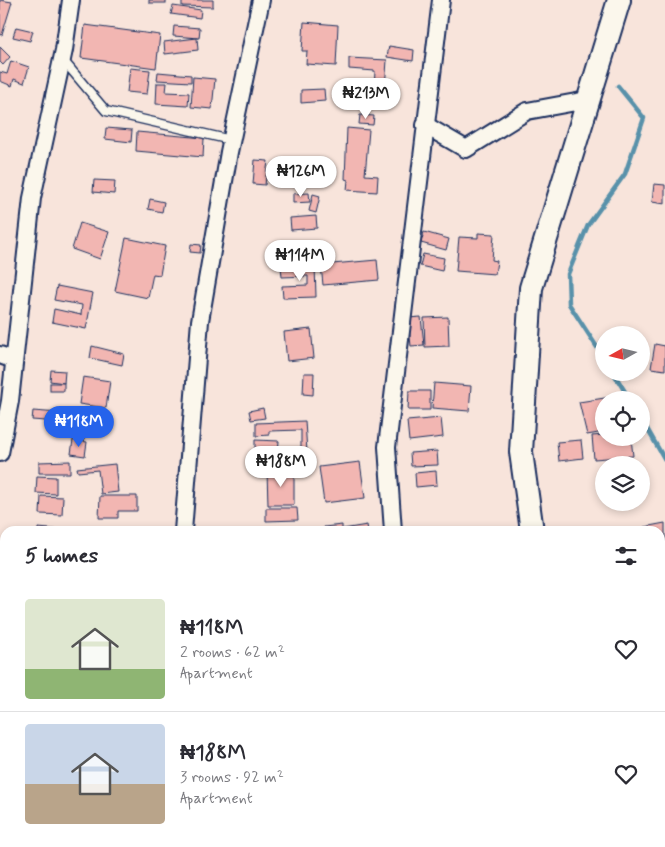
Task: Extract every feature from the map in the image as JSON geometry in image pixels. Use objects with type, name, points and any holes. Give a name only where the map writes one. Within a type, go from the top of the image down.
[{"type":"main road","points":[[531,526],[521,452],[531,288],[619,0]]},
{"type":"street","points":[[0,452],[10,401],[7,358],[32,198],[62,59],[71,0]]},
{"type":"street","points":[[183,526],[200,321],[231,140],[261,0]]},
{"type":"street","points":[[393,526],[388,447],[441,0]]},
{"type":"street","points":[[425,125],[466,149],[528,111],[587,100]]},
{"type":"lane","points":[[62,59],[106,111],[231,140]]},
{"type":"building","points":[[0,0],[12,2],[2,35],[0,34]]},
{"type":"building","points":[[149,0],[166,0],[166,3],[149,3]]},
{"type":"building","points":[[182,0],[213,0],[213,7],[182,6]]},
{"type":"building","points":[[173,6],[201,10],[200,18],[171,14]]},
{"type":"building","points":[[304,22],[338,25],[336,66],[306,64],[307,51],[302,51]]},
{"type":"building","points":[[85,25],[160,35],[156,68],[81,58]]},
{"type":"building","points":[[174,26],[200,28],[199,38],[173,36]]},
{"type":"building","points":[[16,27],[33,31],[30,41],[13,37]]},
{"type":"building","points":[[197,38],[198,50],[165,54],[164,42]]},
{"type":"building","points":[[389,46],[414,50],[413,61],[387,57]]},
{"type":"building","points":[[0,47],[10,57],[3,65],[0,62]]},
{"type":"building","points":[[349,58],[387,60],[385,89],[374,89],[375,71],[349,69]]},
{"type":"building","points":[[11,61],[29,67],[24,83],[14,79],[12,86],[0,81],[0,72],[7,74]]},
{"type":"building","points":[[130,68],[150,70],[147,94],[127,92]]},
{"type":"building","points":[[158,72],[191,75],[191,82],[157,80]]},
{"type":"building","points":[[193,77],[215,79],[212,109],[191,107]]},
{"type":"building","points":[[157,83],[167,83],[166,92],[189,93],[188,106],[156,104]]},
{"type":"building","points":[[324,89],[325,101],[301,103],[301,90]]},
{"type":"building","points":[[363,92],[386,96],[385,105],[362,101]]},
{"type":"building","points":[[360,115],[374,116],[373,125],[359,124]]},
{"type":"building","points":[[106,128],[132,130],[131,142],[105,139]]},
{"type":"building","points":[[347,128],[369,130],[365,175],[378,176],[377,192],[347,190],[348,180],[345,179]]},
{"type":"building","points":[[137,132],[204,138],[203,157],[136,151]]},
{"type":"building","points":[[255,160],[268,161],[265,185],[253,184]]},
{"type":"building","points":[[94,180],[115,181],[114,194],[93,192]]},
{"type":"building","points":[[654,184],[665,185],[665,204],[652,202]]},
{"type":"building","points":[[309,193],[310,202],[293,203],[293,194]]},
{"type":"building","points":[[313,194],[320,196],[316,213],[309,211]]},
{"type":"building","points":[[150,199],[164,202],[162,212],[148,209]]},
{"type":"building","points":[[316,216],[317,228],[291,230],[290,218]]},
{"type":"building","points":[[80,223],[109,232],[100,259],[72,249]]},
{"type":"building","points":[[424,232],[449,239],[446,250],[421,243]]},
{"type":"building","points":[[478,233],[494,234],[492,260],[497,261],[495,274],[456,271],[459,237],[478,238]]},
{"type":"building","points":[[126,238],[165,246],[160,275],[153,274],[148,298],[115,291]]},
{"type":"building","points":[[191,244],[201,245],[200,253],[190,252]]},
{"type":"building","points":[[423,254],[444,258],[442,271],[420,266]]},
{"type":"building","points":[[377,260],[379,280],[323,285],[321,265]]},
{"type":"building","points":[[315,265],[316,297],[283,298],[282,286],[308,285],[308,276],[282,277],[281,266]]},
{"type":"building","points":[[57,286],[93,293],[86,329],[52,322],[54,309],[81,315],[82,305],[54,300]]},
{"type":"building","points":[[421,317],[424,345],[411,346],[408,318]]},
{"type":"building","points":[[448,317],[449,346],[425,347],[424,318]]},
{"type":"building","points":[[311,329],[314,358],[287,361],[284,332]]},
{"type":"building","points":[[655,344],[665,346],[665,370],[651,368]]},
{"type":"building","points":[[92,346],[124,354],[122,365],[90,358]]},
{"type":"building","points":[[51,370],[65,371],[64,383],[50,381]]},
{"type":"building","points":[[304,373],[314,373],[313,395],[303,394]]},
{"type":"building","points":[[83,377],[110,381],[106,408],[79,404]]},
{"type":"building","points":[[50,383],[64,383],[64,391],[50,391]]},
{"type":"building","points":[[434,383],[471,386],[469,411],[432,408]]},
{"type":"building","points":[[409,391],[430,391],[430,410],[408,410]]},
{"type":"building","points":[[595,400],[595,434],[587,435],[579,402]]},
{"type":"building","points":[[263,408],[265,418],[251,420],[249,411]]},
{"type":"building","points":[[33,411],[72,414],[71,423],[32,420]]},
{"type":"building","points":[[441,418],[443,437],[409,441],[407,421]]},
{"type":"building","points":[[305,421],[307,452],[301,452],[301,430],[269,431],[269,435],[256,436],[256,423]]},
{"type":"building","points":[[78,422],[85,423],[84,440],[77,439]]},
{"type":"building","points":[[592,436],[595,436],[595,446],[632,446],[633,456],[595,456],[594,459]]},
{"type":"building","points":[[73,440],[87,442],[85,456],[71,454]]},
{"type":"building","points":[[255,440],[279,441],[278,453],[255,452]]},
{"type":"building","points":[[581,440],[583,458],[559,461],[557,442]]},
{"type":"building","points":[[437,451],[438,465],[411,466],[410,453]]},
{"type":"building","points":[[70,461],[70,473],[39,473],[39,462]]},
{"type":"building","points":[[360,462],[365,498],[324,503],[319,467]]},
{"type":"building","points":[[115,464],[118,492],[101,494],[98,470],[78,472],[77,468]]},
{"type":"building","points":[[267,471],[294,471],[294,505],[268,505]]},
{"type":"building","points":[[436,471],[437,485],[416,487],[415,473]]},
{"type":"building","points":[[37,476],[56,477],[56,494],[36,493]]},
{"type":"building","points":[[41,496],[63,497],[62,515],[40,514]]},
{"type":"building","points":[[100,496],[137,496],[137,511],[118,511],[118,518],[99,518]]},
{"type":"building","points":[[266,508],[297,508],[298,520],[266,521]]},
{"type":"building","points":[[665,523],[665,526],[649,526]]},
{"type":"waterway","points":[[595,344],[569,304],[568,274],[588,225],[625,174],[644,118],[618,86]]},
{"type":"waterway","points":[[618,381],[625,391]]},
{"type":"waterway","points":[[650,434],[665,460]]}]
